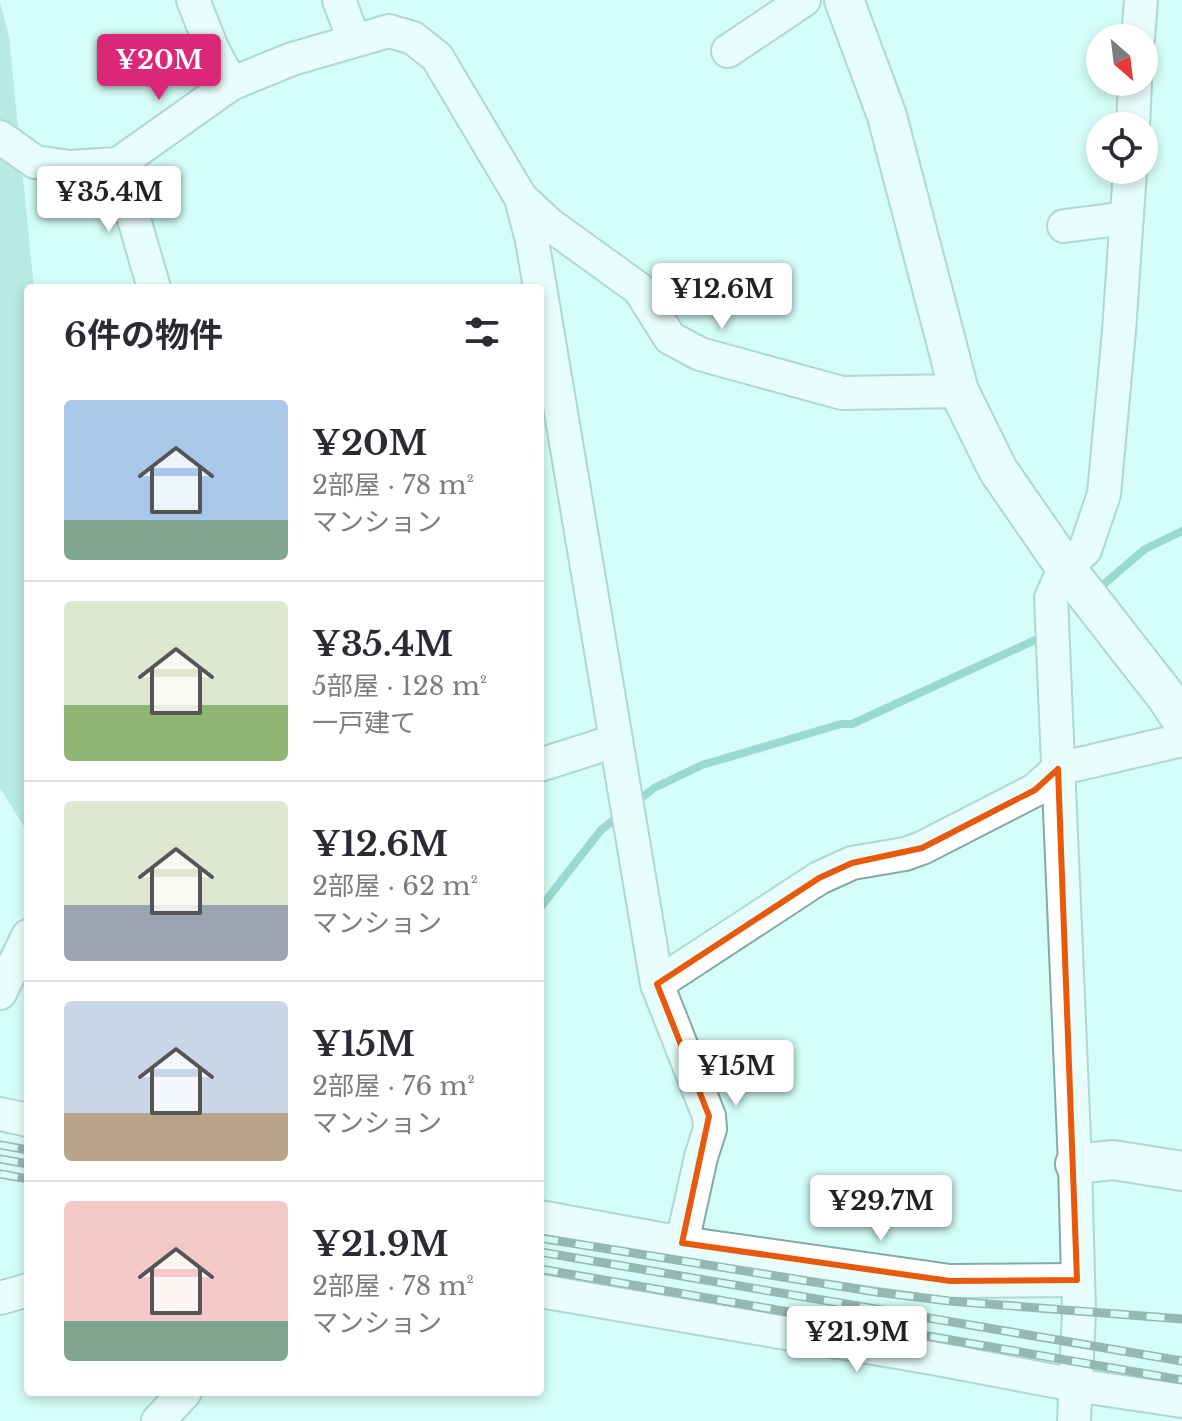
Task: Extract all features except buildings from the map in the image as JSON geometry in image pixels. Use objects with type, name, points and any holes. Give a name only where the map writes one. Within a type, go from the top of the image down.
[{"type":"street","points":[[193,0],[212,48],[231,84]]},
{"type":"street","points":[[339,0],[354,40]]},
{"type":"street","points":[[728,51],[804,0]]},
{"type":"street","points":[[844,0],[887,116],[959,391],[998,470],[1065,567],[1182,721]]},
{"type":"street","points":[[1139,24],[1141,0]]},
{"type":"street","points":[[0,137],[35,162],[69,167],[118,164],[231,84],[292,59],[389,31],[413,38],[437,57],[521,198],[539,284]]},
{"type":"street","points":[[118,164],[153,284]]},
{"type":"street","points":[[1074,1421],[1079,1313],[1075,1164],[1051,598],[1065,567],[1085,550],[1104,494],[1129,184]]},
{"type":"street","points":[[521,198],[549,224],[639,289],[670,338],[700,354],[842,393],[959,391]]},
{"type":"street","points":[[1064,226],[1127,218]]},
{"type":"street","points":[[544,312],[657,984],[709,1116],[710,1129],[682,1243]]},
{"type":"street","points":[[657,984],[819,878],[852,863],[922,848],[1035,790],[1058,769],[1182,740]]},
{"type":"street","points":[[544,764],[615,741]]},
{"type":"street","points":[[0,993],[24,944]]},
{"type":"street","points":[[0,1114],[24,1119]]},
{"type":"street","points":[[1075,1164],[1113,1160],[1182,1171]]},
{"type":"street","points":[[544,1218],[682,1243],[950,1281],[1077,1280]]},
{"type":"street","points":[[0,1298],[24,1291]]},
{"type":"street","points":[[544,1292],[1182,1401]]},
{"type":"street","points":[[158,1421],[181,1396]]},
{"type":"highlighted area","points":[[1058,769],[1077,1280],[950,1281],[682,1243],[709,1116],[657,984],[819,878],[852,863],[922,848],[1035,790]]},
{"type":"green space","points":[[0,2],[9,36],[34,284],[24,284],[24,827],[0,788]]},
{"type":"waterway","points":[[1097,590],[1145,549],[1182,531]]},
{"type":"waterway","points":[[634,804],[654,788],[702,765],[841,724],[852,724],[1044,636]]},
{"type":"waterway","points":[[544,903],[601,830],[620,815]]},
{"type":"railway","points":[[0,1145],[24,1149]]},
{"type":"railway","points":[[0,1159],[24,1163]]},
{"type":"railway","points":[[0,1174],[24,1178]]},
{"type":"railway","points":[[544,1239],[876,1292],[949,1301],[1182,1319]]},
{"type":"railway","points":[[544,1253],[1182,1361]]},
{"type":"railway","points":[[544,1270],[1182,1380]]}]
